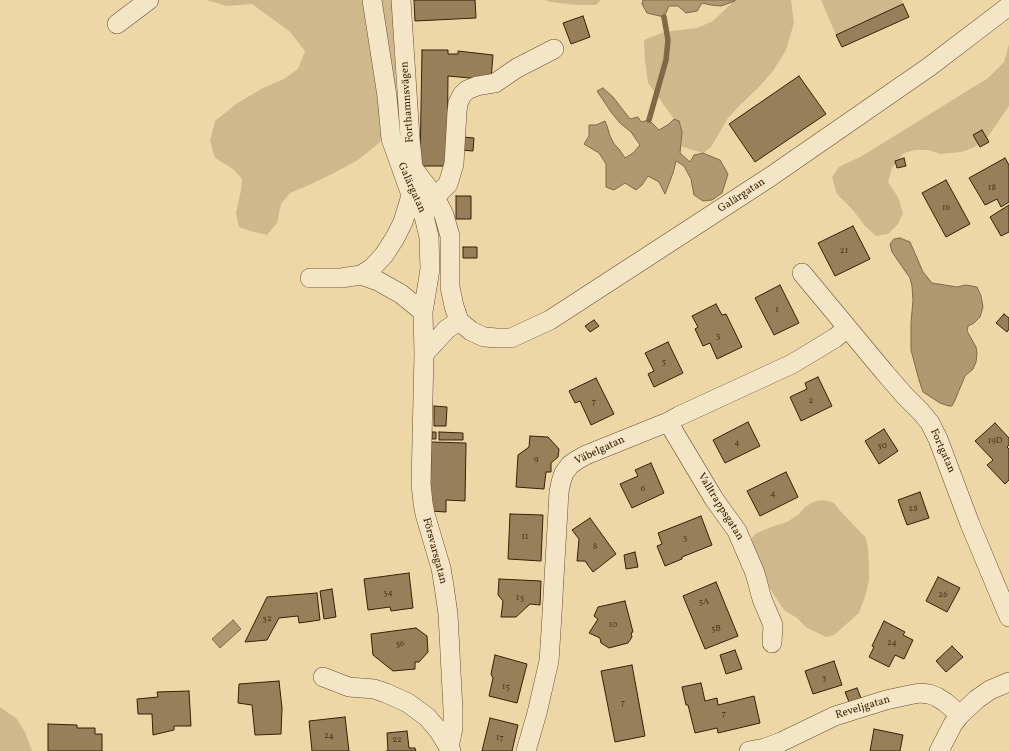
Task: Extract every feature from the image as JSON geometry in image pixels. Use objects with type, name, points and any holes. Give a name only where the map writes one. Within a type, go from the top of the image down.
[{"type":"street","points":[[117,24],[149,0]]},
{"type":"street","name":"Galärgatan","points":[[372,0],[387,96],[391,139],[410,192],[424,216],[429,237],[430,269],[423,312],[424,354]]},
{"type":"street","name":"Forthamnsvägen","points":[[402,0],[413,168],[435,197]]},
{"type":"street","name":"Galärgatan","points":[[554,49],[517,68],[495,83],[477,86],[467,90],[462,95],[458,103],[454,164],[448,184],[435,197],[444,215],[450,236],[450,287],[459,321],[470,331],[484,337],[510,338],[550,320],[770,177],[929,67],[1000,7]]},
{"type":"street","points":[[310,278],[341,278],[361,275],[372,268],[384,255],[403,222],[410,199],[410,192]]},
{"type":"street","name":"Fortgatan","points":[[802,274],[885,373],[930,423],[938,439],[970,524],[1009,617]]},
{"type":"street","points":[[361,275],[378,281],[401,294],[423,312]]},
{"type":"street","points":[[424,354],[447,330],[459,321]]},
{"type":"street","name":"Väbelgatan","points":[[526,751],[537,713],[548,661],[560,482],[570,465],[581,457],[668,422],[792,364],[835,338],[847,328]]},
{"type":"street","name":"Försvarsgatan","points":[[424,354],[421,484],[425,514],[444,586],[450,640],[453,710],[453,728],[450,749]]},
{"type":"street","name":"Valltrappsgatan","points":[[668,422],[714,499],[737,531],[755,573],[762,599],[773,625],[772,643]]},
{"type":"street","name":"Försvarsgatan","points":[[323,677],[349,687],[374,689],[408,703],[427,717],[439,731],[450,749]]},
{"type":"street","points":[[939,751],[953,724],[960,715],[977,699],[990,690],[1009,682]]},
{"type":"street","name":"Reveljgatan","points":[[759,750],[781,742],[835,716],[886,700],[914,694],[929,694],[937,697],[960,715]]},
{"type":"shaded area","points":[[207,0],[392,0],[396,89],[385,131],[379,143],[358,160],[334,173],[290,193],[281,204],[277,223],[267,235],[239,227],[236,213],[242,179],[233,169],[215,158],[210,141],[215,121],[236,104],[263,88],[284,79],[298,69],[305,51],[289,31],[252,4],[226,6]]},
{"type":"shaded area","points":[[545,0],[601,0],[596,5],[577,5],[550,2]]},
{"type":"shaded area","points":[[643,0],[735,1],[721,6],[702,3],[697,11],[686,13],[678,6],[669,6],[664,17],[647,13],[642,4]]},
{"type":"shaded area","points":[[735,0],[791,0],[794,23],[786,50],[773,71],[728,118],[711,147],[703,153],[680,146],[682,132],[679,121],[674,119],[648,83],[644,40],[664,32],[697,28],[713,21]]},
{"type":"shaded area","points":[[821,0],[902,0],[903,4],[836,35]]},
{"type":"shaded area","points":[[1009,44],[1009,106],[987,138],[973,148],[961,152],[941,154],[928,150],[915,150],[904,153],[892,168],[888,182],[898,197],[903,213],[898,224],[888,234],[876,236],[865,226],[852,209],[837,194],[832,177],[839,167],[862,156],[988,78],[1004,62]]},
{"type":"shaded area","points":[[603,88],[613,97],[630,119],[638,117],[641,122],[649,120],[659,130],[674,119],[679,121],[682,132],[680,153],[690,162],[694,155],[703,153],[720,160],[728,174],[722,193],[712,200],[703,201],[694,195],[691,179],[684,166],[676,161],[665,194],[659,182],[648,176],[642,185],[636,190],[625,183],[614,190],[606,187],[606,164],[599,153],[584,144],[589,136],[589,125],[596,125],[605,121],[614,144],[625,158],[633,153],[640,145],[631,132],[620,123],[611,112],[597,91]]},
{"type":"shaded area","points":[[900,238],[910,242],[923,272],[932,283],[957,287],[966,285],[977,287],[981,296],[983,307],[980,317],[968,326],[967,331],[976,347],[976,362],[973,369],[965,376],[952,406],[940,403],[923,392],[919,380],[911,350],[913,300],[912,286],[910,278],[892,252],[890,244],[894,239]]},
{"type":"shaded area","points":[[824,500],[834,503],[866,538],[869,566],[869,580],[859,613],[834,635],[826,637],[807,628],[797,618],[784,610],[767,584],[750,541],[755,534],[787,522],[813,502]]},
{"type":"shaded area","points":[[233,620],[241,629],[220,648],[212,639]]},
{"type":"shaded area","points":[[0,707],[17,719],[25,732],[32,751],[0,751]]},
{"type":"building","points":[[414,0],[475,0],[476,18],[415,21]]},
{"type":"building","points":[[903,4],[909,17],[842,47],[836,35]]},
{"type":"building","points":[[583,16],[590,37],[571,44],[563,23]]},
{"type":"building","points":[[422,50],[448,50],[448,54],[458,54],[458,51],[493,55],[491,80],[448,76],[447,166],[420,166]]},
{"type":"building","points":[[799,76],[826,114],[755,162],[729,124]]},
{"type":"building","points":[[982,130],[989,142],[980,147],[973,135]]},
{"type":"building","points":[[463,137],[474,138],[473,151],[461,150]]},
{"type":"building","points":[[904,158],[906,166],[897,168],[895,161]]},
{"type":"building","points":[[1005,158],[1009,165],[1009,202],[1001,207],[997,199],[985,205],[969,178]]},
{"type":"building","points":[[946,180],[970,224],[946,237],[922,193]]},
{"type":"building","points":[[456,196],[471,196],[471,219],[456,219]]},
{"type":"building","points":[[1009,205],[1009,232],[1001,236],[990,217]]},
{"type":"building","points":[[853,226],[870,259],[835,276],[818,243]]},
{"type":"building","points":[[463,247],[477,247],[477,258],[463,258]]},
{"type":"building","points":[[780,285],[799,323],[774,335],[755,298]]},
{"type":"building","points":[[716,304],[722,315],[726,314],[742,347],[717,359],[710,343],[703,346],[695,329],[698,327],[692,316]]},
{"type":"building","points":[[1004,314],[1009,318],[1009,329],[1007,332],[996,323]]},
{"type":"building","points":[[594,320],[599,326],[590,332],[585,326]]},
{"type":"building","points":[[668,342],[683,373],[654,387],[648,374],[654,371],[645,353]]},
{"type":"building","points":[[818,377],[832,406],[801,421],[790,397],[807,389],[805,383]]},
{"type":"building","points":[[596,378],[614,414],[591,425],[580,401],[575,403],[569,391]]},
{"type":"building","points":[[434,406],[447,407],[446,426],[434,426]]},
{"type":"building","points":[[748,422],[760,446],[725,463],[713,440]]},
{"type":"building","points":[[995,423],[1009,438],[1009,445],[1007,447],[1009,449],[1009,480],[1005,484],[987,465],[993,460],[975,441]]},
{"type":"building","points":[[884,429],[898,451],[879,464],[865,441]]},
{"type":"building","points":[[432,432],[436,432],[436,439],[432,439]]},
{"type":"building","points":[[439,432],[463,433],[463,440],[439,440]]},
{"type":"building","points":[[530,436],[548,437],[559,449],[558,457],[551,463],[551,472],[546,472],[544,489],[516,487],[518,455],[529,447]]},
{"type":"building","points":[[431,442],[466,443],[465,501],[446,500],[446,512],[430,511]]},
{"type":"building","points":[[651,463],[664,493],[632,508],[620,484],[638,476],[635,470]]},
{"type":"building","points":[[786,472],[798,497],[760,516],[747,491]]},
{"type":"building","points":[[920,492],[929,518],[907,525],[898,500]]},
{"type":"building","points":[[510,514],[543,515],[541,561],[508,559]]},
{"type":"building","points":[[701,516],[712,545],[682,557],[682,559],[665,566],[657,546],[662,544],[658,533]]},
{"type":"building","points":[[590,518],[616,554],[593,572],[585,561],[577,561],[579,539],[572,530]]},
{"type":"building","points":[[635,552],[638,567],[626,569],[624,555]]},
{"type":"building","points":[[409,573],[413,608],[391,611],[390,607],[368,610],[364,579]]},
{"type":"building","points":[[938,577],[960,588],[947,612],[926,601]]},
{"type":"building","points":[[499,579],[541,581],[540,605],[530,604],[516,617],[501,617],[503,601],[498,595]]},
{"type":"building","points":[[716,582],[738,636],[705,649],[683,596]]},
{"type":"building","points":[[332,589],[336,617],[324,619],[320,591]]},
{"type":"building","points":[[317,593],[320,620],[299,623],[298,616],[279,618],[267,640],[245,642],[267,597]]},
{"type":"building","points":[[625,601],[633,632],[631,633],[632,637],[628,643],[609,648],[601,643],[600,638],[589,633],[598,619],[594,616],[598,607]]},
{"type":"building","points":[[884,621],[905,632],[903,635],[913,640],[904,659],[895,655],[889,667],[869,657],[874,647],[872,646]]},
{"type":"building","points":[[416,628],[427,636],[428,652],[419,662],[415,662],[415,669],[393,671],[373,655],[371,634]]},
{"type":"building","points":[[952,646],[963,657],[946,672],[936,661]]},
{"type":"building","points":[[735,650],[742,669],[726,674],[720,655]]},
{"type":"building","points":[[495,655],[527,664],[517,703],[489,696],[493,678],[491,674]]},
{"type":"building","points":[[834,661],[842,685],[813,694],[805,671]]},
{"type":"building","points":[[632,665],[645,736],[615,742],[601,671]]},
{"type":"building","points":[[279,681],[282,708],[281,734],[255,735],[252,705],[238,703],[239,684]]},
{"type":"building","points":[[701,683],[705,701],[717,698],[718,705],[754,696],[760,723],[718,733],[717,728],[695,733],[682,687]]},
{"type":"building","points":[[857,688],[861,698],[849,702],[845,692]]},
{"type":"building","points":[[189,691],[191,726],[174,726],[174,730],[153,735],[152,714],[138,714],[137,699],[158,697],[157,692]]},
{"type":"building","points":[[345,717],[349,751],[312,751],[309,721]]},
{"type":"building","points":[[490,718],[518,725],[512,751],[482,751]]},
{"type":"building","points":[[48,724],[77,725],[77,728],[95,728],[95,734],[102,734],[102,751],[48,751]]},
{"type":"building","points":[[874,729],[903,735],[900,751],[870,751]]},
{"type":"building","points":[[407,731],[409,748],[415,748],[416,751],[388,751],[387,733]]},
{"type":"waterway","points":[[649,120],[666,60],[668,40],[664,17]]}]
